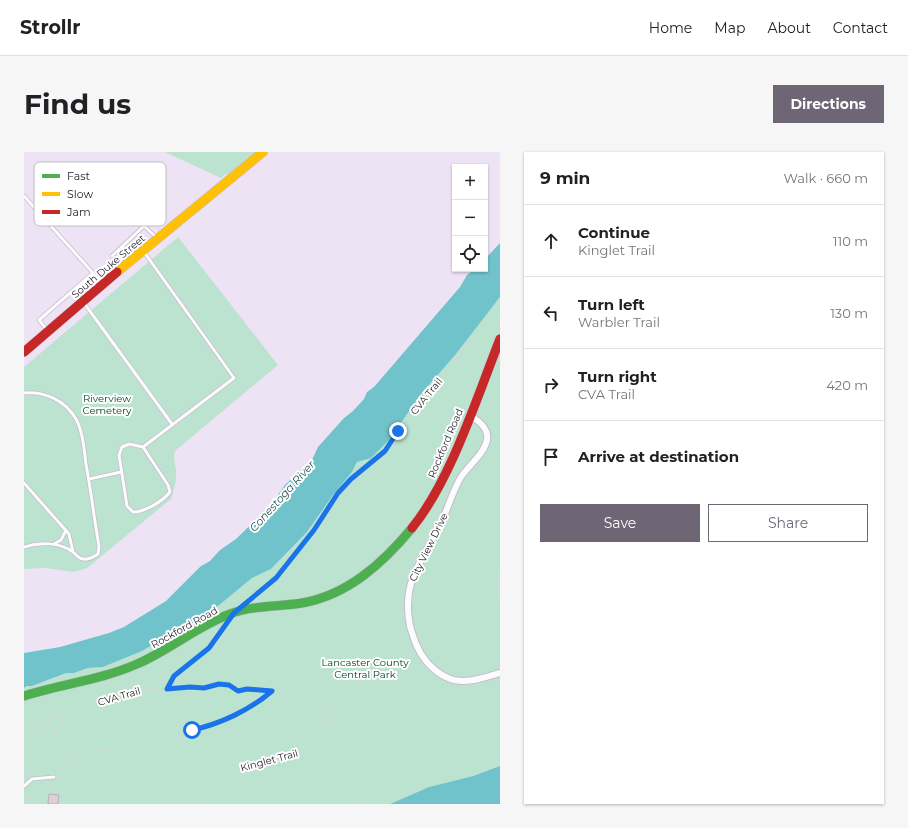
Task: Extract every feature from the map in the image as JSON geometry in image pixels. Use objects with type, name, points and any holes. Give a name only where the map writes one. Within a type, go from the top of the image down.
[{"type":"street","name":"South Duke Street","points":[[24,352],[157,238],[263,152]]},
{"type":"street","name":"Rockford Road","points":[[24,696],[51,687],[129,668],[154,657],[209,624],[234,613],[259,607],[308,602],[322,598],[355,582],[384,560],[405,538],[432,501],[500,339]]},
{"type":"street","name":"City View Drive","points":[[469,415],[479,420],[484,427],[487,435],[486,443],[457,484],[441,524],[412,578],[407,598],[408,613],[417,649],[429,664],[439,672],[454,681],[466,682],[500,673]]},
{"type":"lane","points":[[24,196],[34,207]]},
{"type":"lane","points":[[50,226],[103,284]]},
{"type":"lane","points":[[112,256],[144,226],[157,238]]},
{"type":"lane","points":[[143,250],[234,378],[143,446],[128,444],[122,447],[119,455],[121,472],[127,506],[133,512],[139,512],[165,498],[170,492],[168,485],[143,446]]},
{"type":"lane","points":[[48,331],[38,320],[92,273]]},
{"type":"lane","points":[[83,301],[172,424]]},
{"type":"lane","points":[[24,393],[35,392],[53,397],[65,405],[76,419],[82,439],[89,479],[98,554],[85,560],[79,558],[73,552],[52,544],[40,543],[24,547]]},
{"type":"lane","points":[[89,479],[121,472]]},
{"type":"lane","points":[[24,484],[66,530],[71,540],[73,552]]},
{"type":"lane","points":[[52,544],[61,540],[66,530]]},
{"type":"lane","points":[[24,786],[32,779],[54,777]]},
{"type":"path","name":"CVA Trail","points":[[245,603],[276,578],[314,530],[338,493],[351,479],[385,451],[431,387],[479,333],[500,312]]},
{"type":"path","points":[[500,572],[497,589],[500,595]]},
{"type":"path","points":[[167,689],[174,676],[209,648],[234,613]]},
{"type":"path","points":[[324,720],[335,710],[351,710],[373,705],[396,697],[439,672]]},
{"type":"path","name":"CVA Trail","points":[[24,721],[44,719],[61,715],[71,708],[141,688],[204,688],[219,684],[229,685],[238,691],[247,689],[272,691]]},
{"type":"path","points":[[54,777],[57,776],[65,762],[82,753],[115,751],[141,759],[149,768],[156,766],[171,742],[185,733],[211,726],[230,717],[263,699],[272,691],[295,687],[304,702],[310,706],[320,709],[328,727],[339,730],[343,739],[340,755],[345,760],[351,760],[357,763],[359,768],[348,779],[354,797],[350,804]]},
{"type":"path","points":[[24,765],[27,759],[58,733],[62,727],[61,715]]},
{"type":"path","points":[[24,739],[62,720]]},
{"type":"path","name":"Kinglet Trail","points":[[191,782],[214,774],[299,753],[310,747],[324,720]]},
{"type":"path","points":[[24,730],[53,724]]},
{"type":"path","points":[[162,756],[177,765],[191,782],[173,804]]},
{"type":"path","points":[[24,775],[28,772],[32,779],[37,790],[40,804]]},
{"type":"path","points":[[198,780],[198,804]]},
{"type":"path","points":[[29,804],[28,799],[32,797],[40,804]]},
{"type":"green space","points":[[165,152],[257,152],[227,176],[227,173],[221,178]]},
{"type":"green space","name":"Riverview Cemetery","points":[[178,237],[278,365],[175,451],[174,459],[176,477],[171,499],[87,568],[74,572],[45,568],[24,569],[24,367]]},
{"type":"green space","name":"Lancaster County Central Park","points":[[500,297],[500,766],[473,776],[429,787],[390,804],[24,804],[24,688],[66,673],[74,673],[88,668],[103,667],[142,651],[171,634],[179,633],[184,627],[201,620],[252,578],[271,569],[307,532],[333,495],[352,472],[357,462],[406,415],[431,381],[456,354]]},
{"type":"water","name":"Conestoga River","points":[[500,243],[500,297],[456,354],[421,394],[389,440],[371,458],[357,462],[352,472],[333,495],[307,532],[271,569],[252,578],[201,620],[184,627],[179,633],[171,634],[142,651],[103,667],[88,668],[74,673],[66,673],[24,688],[24,653],[60,647],[109,633],[124,627],[166,601],[201,566],[210,561],[220,550],[236,539],[270,506],[285,485],[312,460],[318,447],[344,418],[364,399],[367,392],[374,387],[460,287],[467,275],[471,272],[488,272],[488,256]]},
{"type":"water","points":[[500,766],[500,804],[390,804],[429,787],[473,776]]},
{"type":"building","points":[[49,794],[59,795],[58,804],[48,804]]},
{"type":"traffic: fast","points":[[24,696],[95,678],[137,664],[161,652],[206,625],[239,611],[302,603],[335,593],[363,576],[377,565],[412,528]]},
{"type":"traffic: slow","points":[[117,272],[263,152]]},
{"type":"traffic: jam","points":[[24,352],[117,272]]},
{"type":"traffic: jam","points":[[412,528],[426,508],[451,462],[500,339]]},
{"type":"route","points":[[192,730],[211,726],[230,717],[263,699],[272,691],[247,689],[238,691],[229,685],[219,684],[204,688],[190,687],[167,689],[174,676],[209,648],[234,613],[276,578],[286,567],[297,549],[314,530],[338,493],[351,479],[385,451],[398,431]]}]
